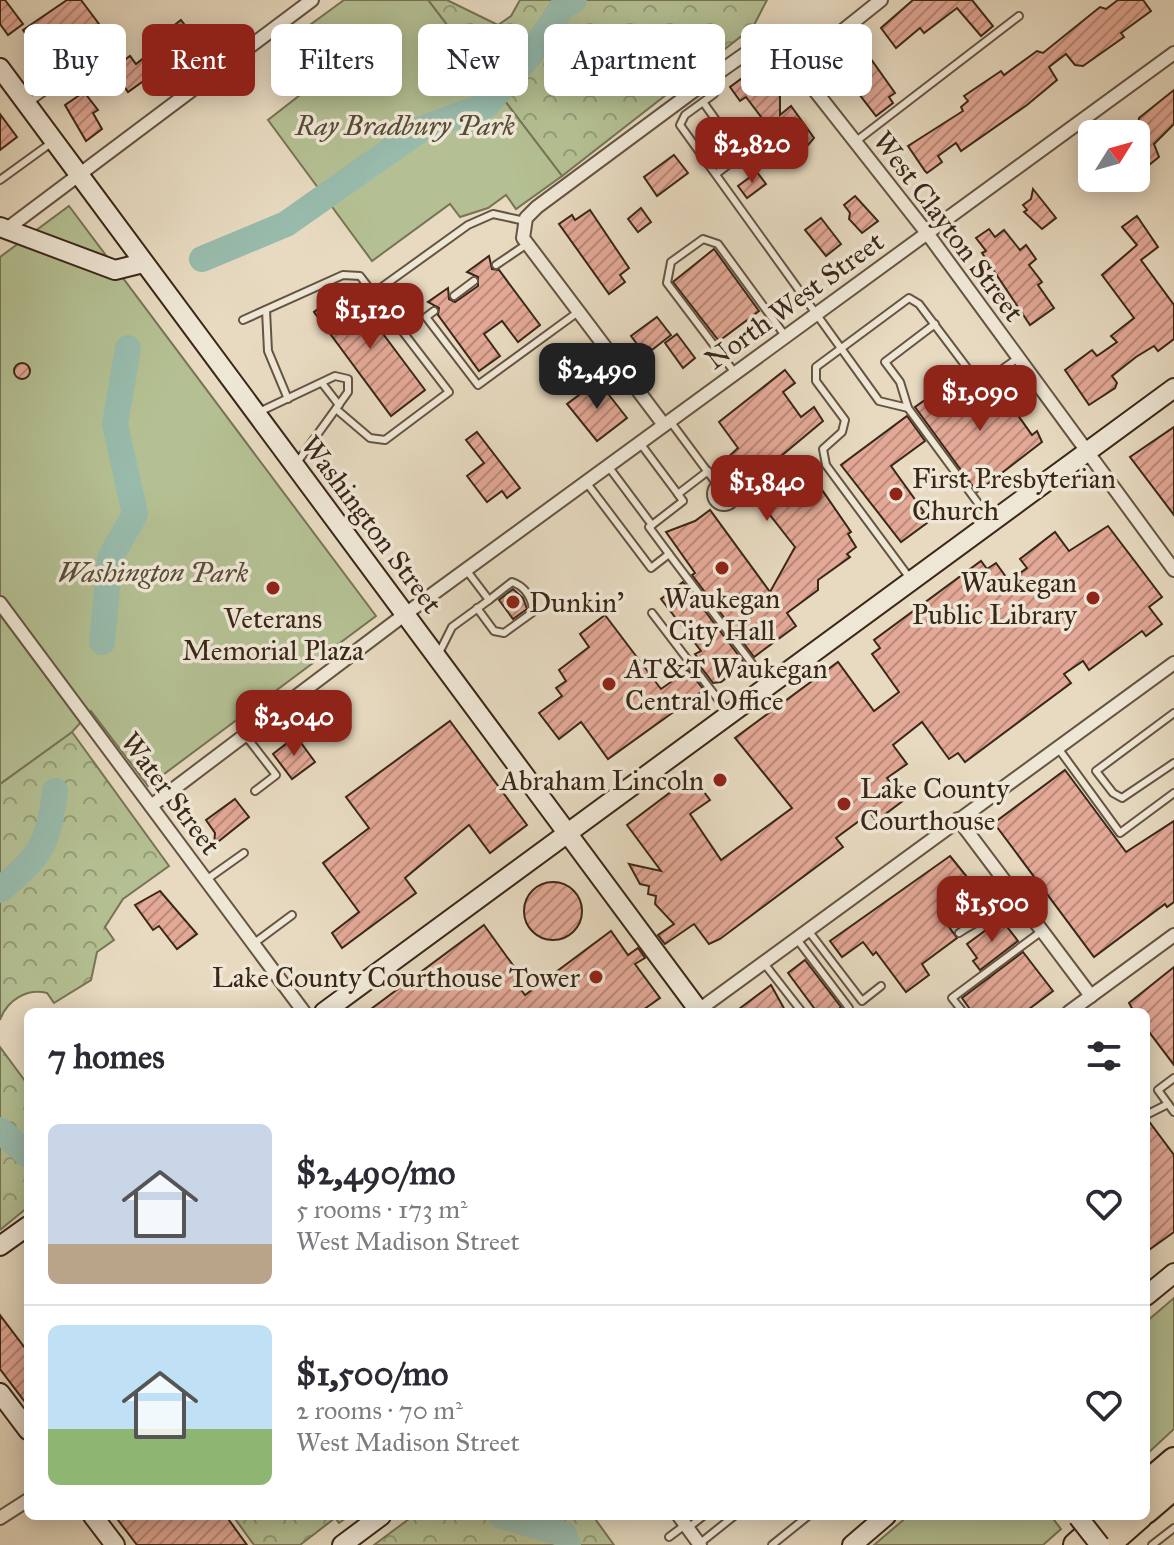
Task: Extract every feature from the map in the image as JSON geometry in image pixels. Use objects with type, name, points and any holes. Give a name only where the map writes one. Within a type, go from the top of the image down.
[{"type":"highway","points":[[1150,1481],[1174,1460]]},
{"type":"highway","points":[[1150,1508],[1174,1487]]},
{"type":"highway","points":[[1076,1545],[1104,1520]]},
{"type":"highway","points":[[1107,1545],[1135,1520]]},
{"type":"street","points":[[2,230],[312,0]]},
{"type":"street","points":[[851,24],[881,0]]},
{"type":"street","name":"North West Street","points":[[151,806],[404,615],[1174,53]]},
{"type":"street","name":"Washington Street","points":[[0,68],[696,1008]]},
{"type":"street","name":"West Clayton Street","points":[[525,221],[537,207],[686,96]]},
{"type":"street","name":"West Clayton Street","points":[[818,96],[927,233],[1174,570]]},
{"type":"street","points":[[525,221],[523,238],[527,244],[667,423]]},
{"type":"street","points":[[2,230],[115,270],[143,263]]},
{"type":"street","points":[[329,1008],[1174,388]]},
{"type":"street","name":"Water Street","points":[[0,603],[301,1008]]},
{"type":"street","points":[[702,1008],[1174,663]]},
{"type":"street","points":[[958,819],[1091,996]]},
{"type":"street","points":[[1074,1008],[1174,935]]},
{"type":"street","points":[[0,1246],[24,1229]]},
{"type":"street","points":[[1150,1293],[1174,1273]]},
{"type":"street","points":[[0,1393],[24,1425]]},
{"type":"street","points":[[0,1518],[24,1503]]},
{"type":"street","points":[[96,1520],[115,1545]]},
{"type":"street","points":[[343,1545],[376,1520]]},
{"type":"street","points":[[852,1545],[881,1520]]},
{"type":"street","points":[[1080,1520],[1100,1545]]},
{"type":"street","points":[[684,1523],[700,1544]]},
{"type":"lane","points":[[855,142],[1019,16]]},
{"type":"lane","points":[[27,104],[38,96]]},
{"type":"lane","points":[[711,96],[685,115],[680,125],[879,401],[908,408]]},
{"type":"lane","points":[[703,102],[741,155],[716,174]]},
{"type":"lane","points":[[676,103],[685,115]]},
{"type":"lane","points":[[0,180],[54,141]]},
{"type":"lane","points":[[375,292],[468,225],[493,214],[525,221]]},
{"type":"lane","points":[[735,373],[667,283],[671,262],[703,239],[718,244],[786,337]]},
{"type":"lane","points":[[496,265],[527,244]]},
{"type":"lane","points":[[243,320],[349,274],[365,279],[449,392],[385,440],[370,438],[337,407],[322,383]]},
{"type":"lane","points":[[454,296],[474,281]]},
{"type":"lane","points":[[911,580],[826,465],[823,449],[842,432],[845,420],[816,381],[816,367],[909,298],[919,304],[980,385],[1018,358]]},
{"type":"lane","points":[[266,310],[268,351],[288,399]]},
{"type":"lane","points":[[434,311],[426,317],[478,385],[578,312]]},
{"type":"lane","points":[[935,324],[885,362],[900,382],[908,408],[991,522]]},
{"type":"lane","points":[[256,414],[339,376],[348,379],[350,389],[294,466]]},
{"type":"lane","points":[[667,423],[716,483]]},
{"type":"lane","points":[[640,443],[683,501],[649,527],[769,685]]},
{"type":"lane","points":[[608,466],[652,525]]},
{"type":"lane","points":[[678,494],[708,471]]},
{"type":"lane","points":[[586,482],[651,568],[669,554]]},
{"type":"lane","points":[[729,482],[735,488],[735,500],[729,506],[721,507],[711,499],[711,490],[716,483],[729,482]]},
{"type":"lane","points":[[466,570],[489,600]]},
{"type":"lane","points":[[437,658],[452,627],[477,608],[489,600],[512,582],[519,584],[533,602],[533,612],[504,633],[494,631],[477,608]]},
{"type":"lane","points":[[652,613],[729,714]]},
{"type":"lane","points":[[292,700],[315,730],[325,730]]},
{"type":"lane","points":[[1174,713],[1096,771],[1113,793],[1122,798],[1174,763]]},
{"type":"lane","points":[[245,735],[276,775],[255,791]]},
{"type":"lane","points":[[1057,748],[1120,833],[1174,793]]},
{"type":"lane","points":[[206,880],[244,853]]},
{"type":"lane","points":[[959,933],[983,916],[999,913],[1018,899]]},
{"type":"lane","points":[[253,944],[292,915]]},
{"type":"lane","points":[[807,929],[862,1001],[881,986]]},
{"type":"lane","points":[[960,1008],[952,998],[1042,931]]},
{"type":"lane","points":[[796,938],[849,1008]]},
{"type":"lane","points":[[763,962],[799,1008]]},
{"type":"lane","points":[[1174,1078],[1158,1090],[1174,1112]]},
{"type":"lane","points":[[1150,1113],[1168,1104]]},
{"type":"lane","points":[[700,1544],[729,1520]]},
{"type":"lane","points":[[793,1520],[797,1525]]},
{"type":"lane","points":[[772,1545],[803,1520]]},
{"type":"lane","points":[[669,1537],[684,1523]]},
{"type":"lane","points":[[1152,1545],[1174,1528]]},
{"type":"green space","name":"Ray Bradbury Park","points":[[344,0],[428,0],[446,24],[418,24],[418,96],[501,96],[562,176],[516,209],[506,195],[488,208],[460,217],[450,204],[372,261],[268,120],[299,96],[402,96],[402,24],[311,24]]},
{"type":"green space","points":[[428,0],[447,0],[496,24],[446,24]]},
{"type":"green space","points":[[520,0],[767,0],[755,24],[741,24],[741,36],[725,49],[725,24],[544,24],[544,96],[665,96],[562,176],[501,96],[528,96],[528,24],[499,24],[511,16]]},
{"type":"green space","name":"Washington Park","points":[[69,206],[376,616],[148,786],[91,711],[72,732],[0,784],[0,257]]},
{"type":"green space","points":[[72,732],[169,866],[123,899],[105,927],[114,940],[97,952],[91,980],[54,1003],[47,993],[25,994],[7,1007],[0,1020],[0,784]]},
{"type":"green space","points":[[0,1047],[24,1080],[24,1210],[0,1230]]},
{"type":"green space","points":[[1174,1298],[1174,1429],[1150,1451],[1150,1319]]},
{"type":"green space","points":[[236,1520],[332,1520],[300,1545],[254,1545]]},
{"type":"green space","points":[[408,1520],[596,1520],[614,1545],[374,1545]]},
{"type":"green space","points":[[903,1520],[1054,1520],[1061,1529],[1043,1545],[874,1545]]},
{"type":"building","points":[[0,0],[5,0],[23,24],[8,35],[0,24]]},
{"type":"building","points":[[67,0],[81,0],[99,24],[32,24]]},
{"type":"building","points":[[913,0],[972,0],[993,26],[981,36],[957,8],[924,33],[920,28],[896,48],[881,28]]},
{"type":"building","points":[[1118,0],[1143,0],[1151,11],[1121,33],[1124,37],[1083,66],[1075,65],[1066,54],[1049,67],[1057,80],[1027,105],[961,151],[956,143],[938,156],[942,162],[927,173],[925,171],[908,146],[963,111],[961,107],[968,101],[964,96],[1001,71],[1004,75],[1037,51],[1043,53],[1100,7],[1106,9]]},
{"type":"building","points":[[130,56],[136,64],[142,59],[142,82],[128,92],[126,59]]},
{"type":"building","points":[[872,61],[895,93],[889,97],[893,103],[876,116],[861,96],[872,96]]},
{"type":"building","points":[[741,79],[741,96],[780,96],[780,115],[791,106],[814,138],[803,151],[790,150],[781,157],[771,143],[777,138],[746,97],[740,101],[730,87]]},
{"type":"building","points":[[1174,90],[1174,124],[1154,144],[1159,157],[1150,164],[1150,120],[1139,118]]},
{"type":"building","points":[[78,96],[87,96],[98,110],[93,113],[102,129],[86,141],[65,105]]},
{"type":"building","points":[[0,114],[17,137],[0,150]]},
{"type":"building","points":[[674,155],[688,173],[657,196],[644,177]]},
{"type":"building","points":[[757,172],[766,184],[747,198],[738,186]]},
{"type":"building","points":[[1033,189],[1056,218],[1042,229],[1024,212],[1027,210],[1023,205],[1031,199]]},
{"type":"building","points":[[855,196],[878,221],[862,233],[849,219],[850,213],[844,205]]},
{"type":"building","points":[[641,208],[651,222],[638,232],[628,219]]},
{"type":"building","points":[[590,210],[629,268],[620,275],[625,282],[609,294],[559,224],[572,215],[575,220]]},
{"type":"building","points":[[1137,216],[1158,247],[1141,260],[1174,305],[1174,339],[1158,351],[1154,346],[1136,357],[1112,376],[1117,383],[1115,388],[1089,405],[1065,370],[1092,350],[1097,356],[1117,342],[1111,336],[1134,318],[1102,275],[1137,245],[1122,227]]},
{"type":"building","points":[[821,218],[841,244],[826,256],[805,230]]},
{"type":"building","points":[[989,229],[995,237],[1004,230],[1020,250],[1026,245],[1036,259],[1029,265],[1042,282],[1038,285],[1054,308],[1030,325],[982,253],[986,251],[976,238]]},
{"type":"building","points":[[714,249],[759,311],[719,341],[673,282]]},
{"type":"building","points":[[489,256],[492,269],[499,270],[540,325],[518,342],[502,321],[484,334],[500,356],[479,371],[438,315],[439,308],[428,302],[448,288],[449,299],[455,302],[478,286],[478,277],[467,272]]},
{"type":"building","points":[[348,287],[425,390],[391,416],[314,312]]},
{"type":"building","points":[[657,317],[671,335],[652,350],[649,347],[643,352],[631,336]]},
{"type":"building","points":[[677,334],[695,358],[683,368],[665,343]]},
{"type":"building","points":[[19,363],[25,363],[30,371],[28,377],[19,379],[14,374],[14,368]]},
{"type":"building","points":[[785,370],[795,383],[783,392],[801,417],[814,407],[823,421],[774,462],[788,482],[807,468],[851,532],[848,534],[856,547],[847,554],[850,557],[818,580],[818,590],[787,613],[796,626],[754,657],[692,575],[695,573],[666,532],[695,521],[710,510],[770,592],[795,547],[726,459],[738,448],[719,422]]},
{"type":"building","points":[[598,381],[627,418],[597,441],[567,404]]},
{"type":"building","points":[[1000,381],[1020,407],[1015,411],[1032,435],[1037,431],[1042,442],[977,492],[915,407],[938,391],[943,398],[947,395],[956,408],[968,399],[974,401]]},
{"type":"building","points":[[907,416],[925,441],[891,466],[924,512],[921,514],[927,523],[901,542],[841,465]]},
{"type":"building","points":[[1174,427],[1174,515],[1130,457]]},
{"type":"building","points":[[477,432],[520,488],[507,498],[502,491],[487,502],[467,476],[484,463],[466,440]]},
{"type":"building","points":[[1108,526],[1162,597],[1149,607],[1162,624],[1146,636],[1142,631],[1089,670],[1083,661],[1064,674],[1071,683],[965,762],[958,753],[949,759],[922,722],[893,745],[907,764],[887,778],[904,800],[876,821],[870,813],[836,838],[843,847],[720,939],[709,944],[694,924],[665,944],[658,935],[674,924],[655,904],[656,896],[648,894],[649,886],[640,884],[629,864],[661,871],[627,825],[692,776],[710,800],[690,814],[721,860],[792,808],[735,738],[838,662],[874,711],[899,692],[872,654],[880,648],[874,640],[981,561],[987,569],[996,563],[1009,581],[1027,568],[1020,559],[1055,532],[1069,551]]},
{"type":"building","points":[[683,582],[745,664],[721,682],[713,683],[697,662],[700,661],[695,654],[701,651],[661,599]]},
{"type":"building","name":"Dunkin'","points":[[513,589],[523,598],[527,609],[513,619],[499,600]]},
{"type":"building","name":"AT&T Waukegan Central Office","points":[[605,615],[661,689],[688,670],[704,690],[608,759],[581,722],[559,739],[539,713],[562,696],[556,688],[566,681],[559,670],[589,647],[580,634]]},
{"type":"building","points":[[450,721],[527,825],[490,853],[469,825],[405,878],[416,893],[342,948],[332,933],[359,912],[323,863],[369,828],[346,797]]},
{"type":"building","points":[[296,736],[315,762],[292,779],[273,754]]},
{"type":"building","points":[[1065,770],[1126,852],[1174,821],[1174,902],[1167,907],[1165,904],[1094,957],[994,823]]},
{"type":"building","points":[[235,799],[249,817],[214,845],[215,833],[206,820]]},
{"type":"building","points":[[950,856],[980,893],[944,920],[957,938],[922,964],[929,975],[906,992],[876,952],[873,955],[863,942],[842,957],[830,941]]},
{"type":"building","points":[[553,882],[574,890],[582,911],[574,932],[553,940],[532,932],[524,911],[532,890]]},
{"type":"building","points":[[160,891],[197,934],[177,949],[159,926],[153,930],[135,905]]},
{"type":"building","points":[[1001,919],[1018,941],[980,970],[973,961],[977,958],[967,944]]},
{"type":"building","points":[[484,925],[520,975],[514,980],[525,995],[611,931],[628,955],[638,948],[645,958],[635,964],[660,998],[646,1008],[372,1008]]},
{"type":"building","points":[[1023,952],[1053,991],[1030,1008],[969,1008],[962,998]]},
{"type":"building","points":[[805,960],[841,1007],[814,1008],[788,973]]},
{"type":"building","points":[[1174,967],[1174,1065],[1150,1033],[1150,1008],[1132,1008],[1129,1003]]},
{"type":"building","points":[[771,985],[784,1008],[740,1008]]},
{"type":"building","points":[[1150,1123],[1174,1155],[1174,1232],[1150,1249]]},
{"type":"building","points":[[0,1315],[24,1347],[24,1401],[0,1369]]},
{"type":"building","points":[[118,1520],[229,1520],[247,1545],[137,1545]]},
{"type":"waterway","points":[[202,259],[286,224],[421,129],[487,105],[530,55],[563,6],[574,0]]},
{"type":"waterway","points":[[102,642],[110,558],[135,514],[115,424],[128,348]]},
{"type":"waterway","points":[[0,890],[41,847],[46,837],[55,791]]},
{"type":"waterway","points":[[0,1130],[24,1151]]},
{"type":"waterway","points":[[515,1520],[564,1534],[568,1545]]},
{"type":"place","name":"First Presbyterian Church","points":[[896,494]]},
{"type":"place","name":"Waukegan City Hall","points":[[722,568]]},
{"type":"place","name":"Veterans Memorial Plaza","points":[[273,588]]},
{"type":"place","name":"Waukegan Public Library","points":[[1093,598]]},
{"type":"place","name":"Dunkin'","points":[[513,602]]},
{"type":"place","name":"AT&T Waukegan Central Office","points":[[609,684]]},
{"type":"place","name":"Abraham Lincoln","points":[[720,780]]},
{"type":"place","name":"Lake County Courthouse","points":[[844,804]]},
{"type":"place","name":"Lake County Courthouse Tower","points":[[596,977]]}]
